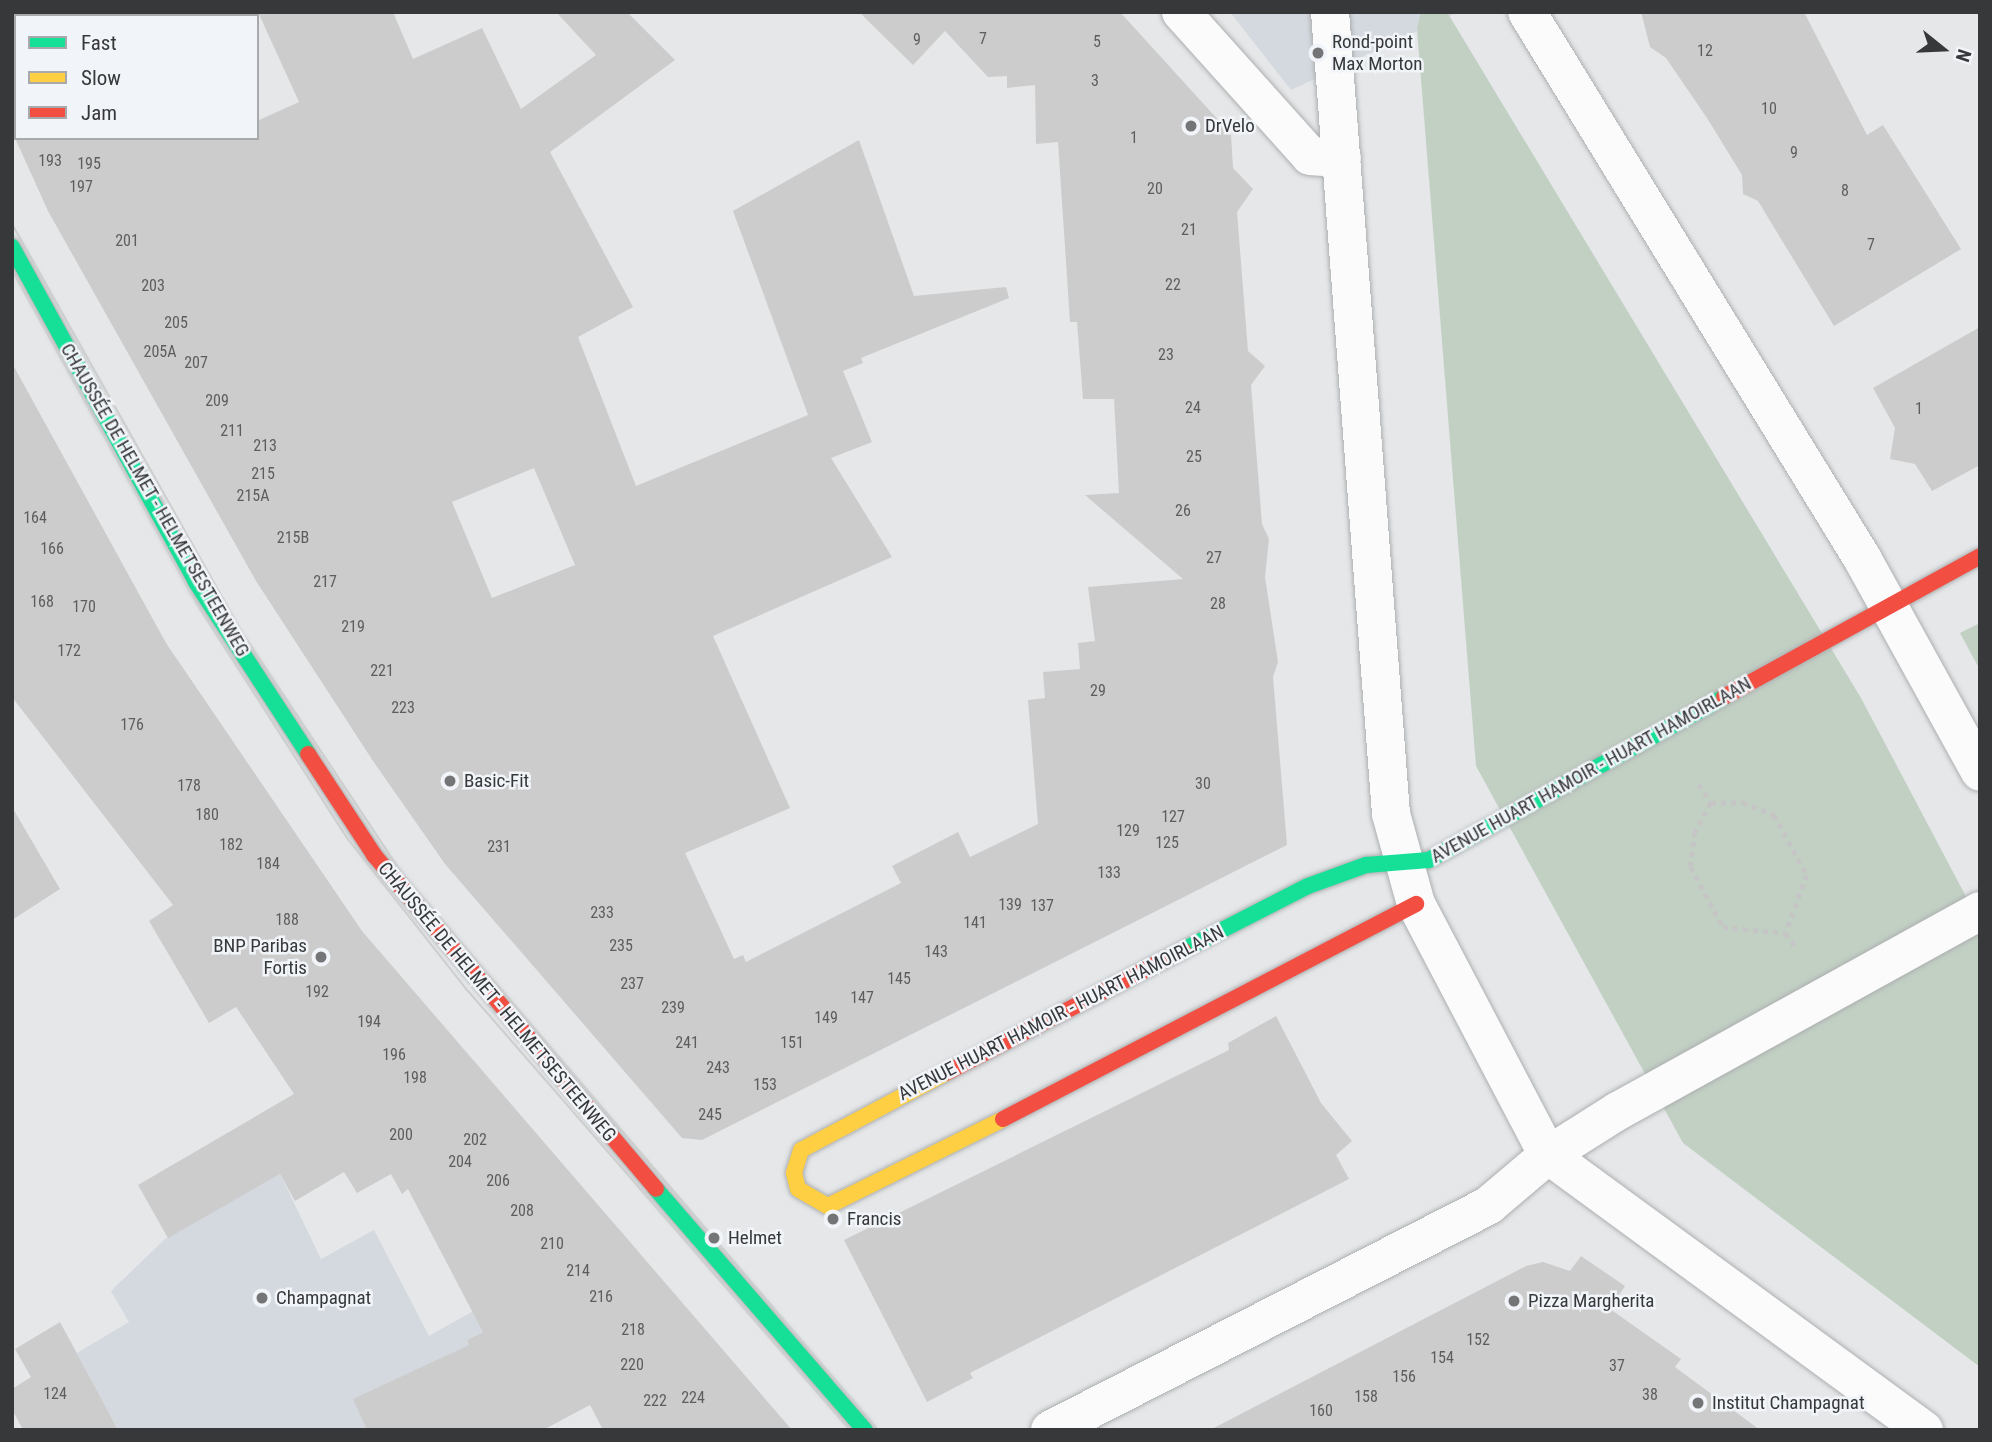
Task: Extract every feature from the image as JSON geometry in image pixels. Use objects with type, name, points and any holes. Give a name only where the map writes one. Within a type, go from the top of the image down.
[{"type":"street","points":[[1181,12],[1310,156],[1342,158]]},
{"type":"street","points":[[1330,12],[1391,814],[1402,866],[1416,904],[1548,1155],[1924,1430]]},
{"type":"street","points":[[1527,12],[1862,558],[1886,608],[1980,772]]},
{"type":"street","name":"CHAUSSÉE DE HELMET - HELMETSESTEENWEG","points":[[12,247],[197,582],[374,855],[477,984],[865,1430]]},
{"type":"street","name":"AVENUE HUART HAMOIR - HUART HAMOIRLAAN","points":[[1416,904],[856,1195],[828,1206],[798,1189],[794,1174],[801,1150],[826,1135],[1308,886],[1366,865],[1402,866],[1429,860],[1980,556]]},
{"type":"street","points":[[1050,1430],[1489,1205],[1548,1155],[1980,911]]},
{"type":"path","points":[[1699,784],[1711,803]]},
{"type":"path","points":[[1711,803],[1743,802],[1774,816],[1807,875],[1786,933],[1794,947]]},
{"type":"path","points":[[1711,803],[1695,832],[1691,867],[1723,927],[1786,933]]},
{"type":"shaded area","name":"Rond-point Max Morton","points":[[1230,12],[1458,12],[1291,90]]},
{"type":"shaded area","name":"Champagnat","points":[[280,1174],[321,1259],[374,1230],[429,1336],[619,1229],[638,1251],[467,1340],[510,1430],[118,1430],[77,1353],[129,1322],[111,1291],[165,1239]]},
{"type":"green space","points":[[1421,12],[1447,12],[1861,698],[1980,923],[1980,1367],[1683,1143],[1476,766],[1417,29]]},
{"type":"green space","points":[[1980,623],[1980,670],[1960,633]]},
{"type":"building","points":[[258,12],[393,12],[413,59],[482,28],[521,109],[596,55],[556,12],[627,12],[675,60],[550,152],[633,307],[578,337],[636,486],[808,415],[733,211],[859,140],[914,296],[1006,287],[1009,298],[861,358],[863,363],[843,371],[872,442],[831,458],[892,557],[713,636],[790,808],[685,853],[734,959],[743,955],[746,962],[901,883],[892,866],[958,832],[970,857],[1038,824],[1028,700],[1045,698],[1043,672],[1080,669],[1078,643],[1095,641],[1088,587],[1183,579],[1085,495],[1119,493],[1114,399],[1083,399],[1077,322],[1070,322],[1058,142],[1036,144],[1035,85],[1007,88],[1007,76],[988,77],[945,31],[913,65],[859,12],[1120,12],[1231,134],[1233,168],[1253,189],[1237,212],[1248,351],[1265,366],[1251,385],[1262,524],[1269,539],[1265,577],[1278,662],[1273,677],[1287,845],[702,1140],[682,1138],[445,864],[373,761],[256,581],[48,211],[16,140],[259,140],[259,120],[299,102]],"holes":[[[534,468],[575,565],[492,598],[452,502]]]},
{"type":"building","points":[[1641,12],[1804,12],[1867,135],[1883,125],[1961,249],[1834,326],[1758,201],[1743,194],[1742,175],[1707,118],[1666,58],[1650,47]]},
{"type":"building","points":[[1980,327],[1980,465],[1932,491],[1915,464],[1890,459],[1895,428],[1873,388]]},
{"type":"building","points":[[12,363],[166,643],[362,931],[792,1430],[603,1430],[590,1405],[543,1430],[367,1430],[353,1399],[469,1345],[467,1340],[483,1332],[408,1189],[402,1194],[391,1174],[357,1193],[344,1172],[295,1201],[280,1174],[168,1238],[138,1185],[294,1094],[236,1007],[209,1023],[149,921],[173,905],[12,697]]},
{"type":"building","points":[[12,807],[60,889],[12,920]]},
{"type":"building","points":[[1276,1016],[1321,1103],[1352,1141],[1336,1155],[1349,1179],[970,1373],[973,1378],[927,1402],[844,1240],[1229,1050],[1228,1043]]},
{"type":"building","points":[[1581,1256],[1625,1286],[1610,1309],[1681,1359],[1675,1367],[1760,1430],[1210,1430],[1526,1266],[1543,1262],[1570,1271]]},
{"type":"building","points":[[60,1322],[118,1430],[23,1430],[12,1409],[12,1389],[31,1377],[15,1349]]},
{"type":"tram line","points":[[12,224],[245,637],[404,876],[878,1430]]},
{"type":"tram line","points":[[12,270],[200,609],[347,838],[468,991],[850,1430]]},
{"type":"traffic: fast","points":[[12,247],[196,582],[308,754]]},
{"type":"traffic: fast","points":[[1183,950],[1308,886],[1366,865],[1429,860],[1724,697]]},
{"type":"traffic: fast","points":[[656,1189],[865,1430]]},
{"type":"traffic: slow","points":[[946,1073],[801,1150],[794,1173],[798,1189],[828,1206],[1003,1119]]},
{"type":"traffic: jam","points":[[1724,697],[1980,556]]},
{"type":"traffic: jam","points":[[308,754],[374,855],[656,1189]]},
{"type":"traffic: jam","points":[[1003,1119],[1416,904]]},
{"type":"traffic: jam","points":[[946,1073],[1183,950]]},
{"type":"place","name":"Rond-point Max Morton","points":[[1318,53]]},
{"type":"place","name":"DrVelo","points":[[1191,126]]},
{"type":"place","name":"Basic-Fit","points":[[450,781]]},
{"type":"place","name":"BNP Paribas Fortis","points":[[321,957]]},
{"type":"place","name":"Francis","points":[[833,1219]]},
{"type":"place","name":"Helmet","points":[[714,1238]]},
{"type":"place","name":"Champagnat","points":[[262,1298]]},
{"type":"place","name":"Pizza Margherita","points":[[1514,1301]]},
{"type":"place","name":"Institut Champagnat","points":[[1698,1403]]}]
